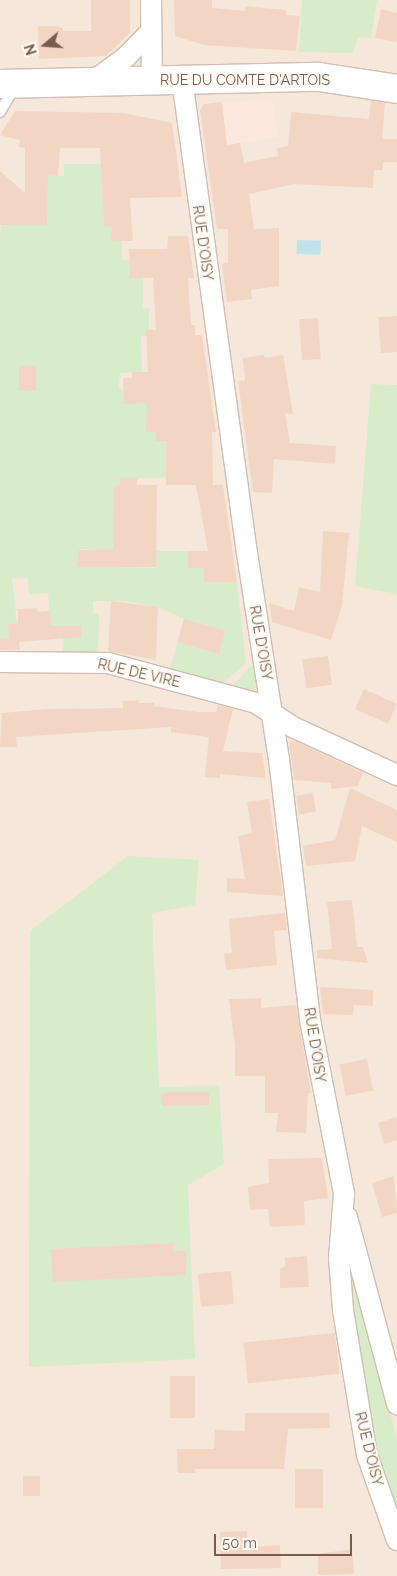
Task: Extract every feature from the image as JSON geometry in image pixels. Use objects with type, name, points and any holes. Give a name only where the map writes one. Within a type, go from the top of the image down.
[{"type":"main road","name":"RUE DU COMTE D'ARTOIS","points":[[8,84],[319,77],[397,89]]},
{"type":"street","points":[[151,0],[152,80]]},
{"type":"street","points":[[92,82],[126,57],[151,31]]},
{"type":"street","name":"RUE D'OISY","points":[[182,79],[248,561],[272,713],[310,1020],[345,1207],[397,1404]]},
{"type":"street","name":"RUE DE VIRE","points":[[0,662],[114,664],[256,703],[293,727],[397,775]]},
{"type":"street","name":"RUE D'OISY","points":[[345,1207],[339,1247],[340,1273],[361,1424],[374,1479],[397,1540]]},
{"type":"lane","points":[[0,112],[8,84]]},
{"type":"shaded area","points":[[0,0],[397,0],[397,1576],[0,1576]]},
{"type":"shaded area","points":[[272,99],[278,137],[205,149],[200,110],[204,104]]},
{"type":"green space","points":[[302,0],[377,0],[371,38],[358,37],[353,53],[299,52]]},
{"type":"green space","points":[[64,164],[101,164],[104,226],[112,227],[112,241],[122,241],[122,260],[129,260],[130,278],[143,278],[143,308],[149,308],[149,336],[141,336],[142,372],[120,373],[119,388],[168,402],[146,432],[156,432],[156,441],[166,441],[166,458],[175,477],[120,479],[120,485],[114,486],[113,549],[80,549],[76,566],[155,568],[156,551],[188,551],[188,568],[204,568],[205,582],[237,582],[246,663],[223,683],[170,668],[184,619],[158,607],[126,601],[93,601],[93,613],[99,614],[98,652],[63,653],[62,626],[51,626],[48,593],[29,595],[28,578],[12,579],[17,623],[8,624],[9,639],[0,638],[0,236],[2,225],[47,225],[48,175],[64,176]]},
{"type":"green space","points":[[371,384],[397,385],[397,594],[355,586]]},
{"type":"green space","points":[[251,666],[255,667],[257,684],[254,690],[231,687]]},
{"type":"green space","points":[[128,856],[199,860],[195,905],[152,913],[159,1087],[219,1086],[224,1164],[188,1185],[195,1359],[29,1367],[30,931]]},
{"type":"green space","points":[[348,1250],[397,1439],[397,1524],[377,1471],[353,1335]]},
{"type":"water","points":[[297,240],[321,241],[320,255],[297,254]]},
{"type":"building","points":[[91,0],[130,0],[130,33],[106,56],[39,59],[38,26],[55,26],[63,28],[63,31],[91,31]]},
{"type":"building","points":[[174,0],[212,0],[212,8],[245,11],[245,6],[286,10],[286,15],[300,16],[296,51],[204,45],[175,36]]},
{"type":"building","points":[[381,9],[397,13],[397,42],[375,38]]},
{"type":"building","points":[[371,101],[385,103],[382,139],[397,139],[397,162],[383,162],[383,170],[374,170],[373,188],[295,184],[249,194],[254,229],[279,228],[279,286],[251,290],[252,299],[227,302],[222,264],[228,263],[228,229],[217,229],[200,110],[204,104],[222,102],[227,145],[240,143],[244,163],[278,156],[277,148],[288,146],[291,112],[369,119]]},
{"type":"building","points":[[15,111],[123,113],[172,123],[182,197],[130,198],[133,241],[111,241],[112,227],[104,226],[100,148],[60,148],[58,176],[48,175],[47,225],[0,225],[0,171],[25,193],[25,148],[19,147],[20,140],[0,135]]},
{"type":"building","points":[[168,236],[188,236],[194,278],[188,278],[191,325],[195,325],[195,335],[202,335],[216,432],[212,432],[213,485],[223,485],[237,582],[204,582],[204,568],[188,568],[188,551],[208,551],[196,485],[166,485],[166,441],[156,441],[156,432],[146,432],[147,403],[124,404],[123,378],[132,378],[132,372],[148,372],[146,330],[156,330],[153,278],[130,278],[129,249],[167,249]]},
{"type":"building","points":[[397,316],[397,352],[381,353],[378,317]]},
{"type":"building","points":[[318,318],[321,359],[302,360],[299,319]]},
{"type":"building","points":[[264,355],[265,358],[283,355],[293,414],[285,413],[290,443],[336,446],[335,464],[274,459],[272,493],[253,492],[238,381],[245,380],[243,358]]},
{"type":"building","points":[[19,366],[36,366],[36,391],[19,391]]},
{"type":"building","points":[[120,478],[137,478],[137,485],[157,485],[156,567],[76,567],[79,550],[113,549],[114,486],[120,485]]},
{"type":"building","points":[[323,531],[349,533],[342,606],[331,640],[272,622],[269,603],[294,611],[299,587],[320,592]]},
{"type":"building","points":[[111,601],[158,607],[156,660],[108,651]]},
{"type":"building","points":[[37,608],[38,612],[50,611],[51,626],[81,626],[81,637],[19,642],[20,650],[0,650],[0,638],[9,639],[8,624],[18,623],[18,609]]},
{"type":"building","points":[[184,619],[225,631],[219,654],[177,642]]},
{"type":"building","points":[[328,656],[332,685],[306,688],[302,660]]},
{"type":"building","points":[[364,689],[397,704],[388,724],[355,709]]},
{"type":"building","points":[[139,700],[139,703],[154,703],[154,706],[198,712],[216,712],[218,705],[233,709],[223,751],[262,753],[266,778],[220,774],[220,778],[205,777],[209,737],[171,732],[171,727],[16,737],[17,747],[0,747],[2,713],[48,709],[123,708],[123,701]]},
{"type":"building","points":[[295,741],[363,773],[358,786],[331,789],[331,783],[294,780],[289,743]]},
{"type":"building","points":[[350,788],[397,810],[397,842],[362,826],[355,861],[306,866],[303,846],[335,840]]},
{"type":"building","points":[[313,793],[316,812],[299,814],[296,796]]},
{"type":"building","points":[[269,799],[283,896],[227,892],[227,878],[245,879],[238,836],[252,833],[247,802]]},
{"type":"building","points":[[352,900],[357,947],[363,947],[368,963],[317,958],[317,950],[332,949],[327,902]]},
{"type":"building","points":[[285,913],[287,930],[274,931],[277,965],[226,970],[224,954],[232,953],[229,919]]},
{"type":"building","points":[[320,987],[373,990],[373,1006],[354,1005],[353,1015],[323,1014]]},
{"type":"building","points":[[261,998],[261,1008],[296,1005],[311,1093],[308,1093],[306,1133],[276,1132],[278,1113],[265,1113],[265,1076],[235,1076],[235,1046],[229,999]]},
{"type":"building","points":[[367,1059],[373,1090],[346,1096],[340,1064]]},
{"type":"building","points":[[167,1092],[209,1092],[209,1105],[162,1106],[161,1094]]},
{"type":"building","points":[[397,1117],[397,1140],[384,1144],[378,1123]]},
{"type":"building","points":[[322,1158],[328,1198],[304,1201],[305,1225],[270,1227],[268,1209],[250,1210],[248,1187],[269,1183],[268,1159]]},
{"type":"building","points":[[394,1176],[397,1213],[382,1217],[372,1183]]},
{"type":"building","points":[[173,1243],[173,1251],[186,1251],[186,1275],[53,1282],[51,1249]]},
{"type":"building","points":[[307,1256],[309,1287],[280,1288],[280,1269],[285,1266],[285,1258]]},
{"type":"building","points":[[231,1271],[234,1304],[201,1307],[198,1274]]},
{"type":"building","points":[[335,1333],[339,1374],[248,1383],[244,1343]]},
{"type":"building","points":[[170,1376],[195,1376],[195,1418],[170,1418]]},
{"type":"building","points":[[245,1413],[329,1413],[330,1428],[288,1429],[284,1469],[195,1469],[195,1473],[178,1473],[177,1449],[214,1449],[215,1430],[245,1431]]},
{"type":"building","points":[[295,1469],[323,1469],[323,1508],[295,1508]]},
{"type":"building","points":[[23,1476],[40,1476],[40,1496],[23,1496]]},
{"type":"building","points":[[247,1531],[248,1547],[280,1545],[281,1568],[221,1569],[220,1532]]},
{"type":"building","points":[[352,1549],[354,1574],[318,1575],[318,1554]]}]
